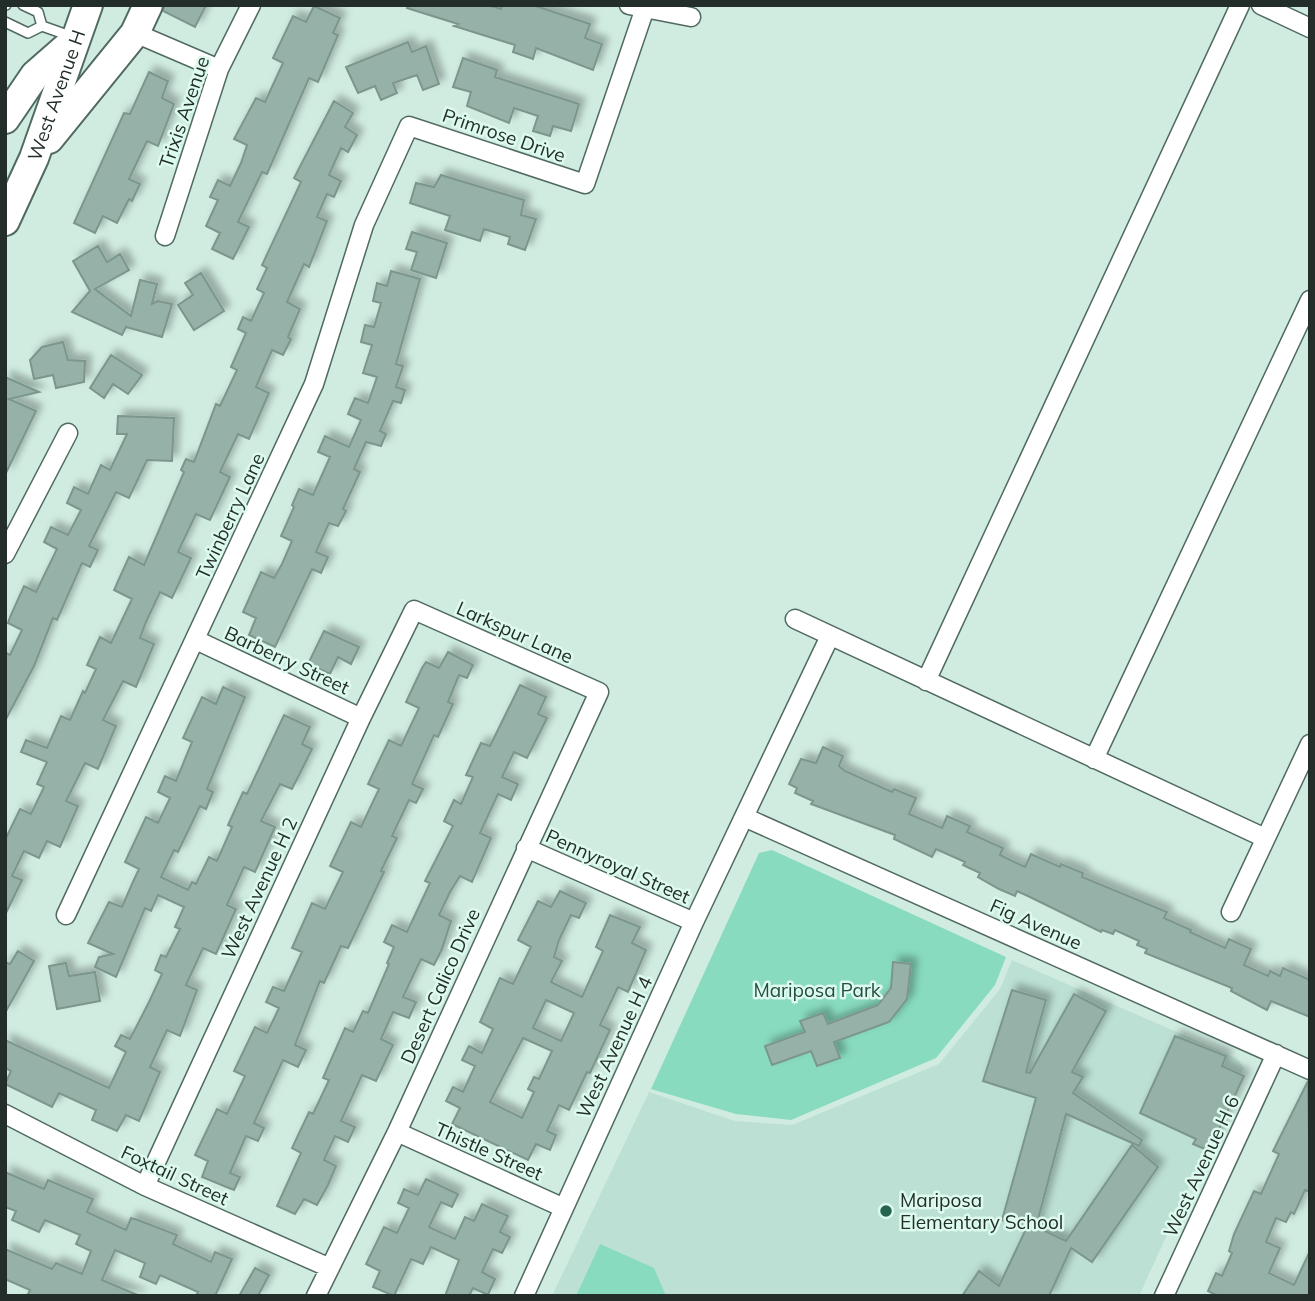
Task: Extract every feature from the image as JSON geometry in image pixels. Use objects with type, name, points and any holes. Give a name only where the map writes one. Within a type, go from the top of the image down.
[{"type":"main road","name":"West Avenue H","points":[[5,220],[34,158],[88,5]]},
{"type":"main road","points":[[34,158],[135,33],[148,5]]},
{"type":"main road","points":[[5,119],[35,75],[77,38]]},
{"type":"street","name":"Trixis Avenue","points":[[165,236],[219,69],[250,5]]},
{"type":"street","points":[[926,681],[1240,5]]},
{"type":"street","points":[[1261,5],[1310,28]]},
{"type":"street","points":[[637,8],[691,17]]},
{"type":"street","name":"Primrose Drive","points":[[409,126],[585,184],[637,8]]},
{"type":"street","points":[[135,33],[219,69]]},
{"type":"street","name":"Twinberry Lane","points":[[66,915],[314,384],[364,225],[409,126]]},
{"type":"street","points":[[1094,760],[1310,300]]},
{"type":"street","points":[[6,552],[68,433]]},
{"type":"street","name":"Larkspur Lane","points":[[414,610],[599,692]]},
{"type":"street","name":"West Avenue H 2","points":[[145,1186],[360,718],[414,610]]},
{"type":"street","points":[[795,619],[1265,838]]},
{"type":"street","name":"West Avenue H 4","points":[[524,1296],[694,922],[830,636]]},
{"type":"street","name":"Barberry Street","points":[[196,640],[360,718]]},
{"type":"street","name":"Desert Calico Drive","points":[[316,1296],[397,1132],[599,692]]},
{"type":"street","points":[[1231,912],[1310,744]]},
{"type":"street","name":"Fig Avenue","points":[[744,817],[1310,1070]]},
{"type":"street","name":"Pennyroyal Street","points":[[526,848],[694,922]]},
{"type":"street","name":"West Avenue H 6","points":[[1164,1296],[1276,1054]]},
{"type":"street","name":"Foxtail Street","points":[[5,1114],[145,1186],[330,1268]]},
{"type":"street","name":"Thistle Street","points":[[397,1132],[564,1208]]},
{"type":"lane","points":[[23,5],[38,12],[42,26]]},
{"type":"lane","points":[[5,22],[28,33],[42,26],[77,38]]},
{"type":"shaded area","name":"Mariposa Elementary School","points":[[1012,960],[1236,1058],[1244,1067],[1139,1296],[552,1296],[649,1092],[735,1121],[792,1125],[939,1064],[1000,989]]},
{"type":"green space","name":"Mariposa Park","points":[[772,850],[1006,957],[995,985],[936,1058],[791,1120],[736,1114],[651,1089],[759,853]]},
{"type":"green space","points":[[600,1244],[654,1268],[666,1296],[576,1296]]},
{"type":"building","points":[[164,5],[206,5],[195,27],[163,11]]},
{"type":"building","points":[[408,5],[488,5],[501,9],[502,5],[533,5],[590,24],[585,38],[602,44],[593,70],[536,48],[533,59],[513,52],[515,45],[454,26],[458,24],[407,8]]},
{"type":"building","points":[[314,6],[340,18],[333,33],[338,35],[318,82],[309,78],[267,174],[262,172],[238,222],[249,227],[233,259],[212,249],[220,233],[206,226],[218,200],[210,197],[218,180],[230,186],[241,163],[247,145],[234,139],[256,98],[265,102],[283,63],[273,58],[293,16],[306,22]]},
{"type":"building","points":[[408,42],[412,52],[426,46],[439,84],[423,90],[417,75],[393,83],[397,93],[381,100],[375,86],[358,93],[346,67]]},
{"type":"building","points":[[463,58],[497,70],[495,77],[579,104],[571,131],[553,126],[550,136],[533,131],[538,116],[514,108],[509,123],[467,106],[471,92],[453,87]]},
{"type":"building","points":[[149,72],[168,81],[162,98],[174,104],[158,146],[147,141],[129,179],[140,184],[132,201],[129,199],[117,223],[103,216],[95,233],[74,223],[124,113],[130,114]]},
{"type":"building","points":[[334,101],[353,113],[345,127],[357,135],[348,152],[341,148],[329,175],[341,181],[334,197],[327,194],[317,217],[327,221],[309,267],[304,264],[287,302],[300,309],[288,337],[291,339],[283,355],[272,350],[256,387],[269,393],[249,439],[238,434],[220,472],[230,477],[210,520],[196,514],[178,552],[191,558],[172,598],[160,592],[146,622],[140,638],[154,644],[136,687],[123,681],[103,720],[116,726],[98,769],[85,763],[66,801],[78,806],[60,847],[47,841],[39,858],[24,851],[12,876],[22,880],[5,915],[5,840],[20,809],[31,814],[44,787],[37,784],[47,762],[21,752],[26,740],[47,748],[61,716],[70,720],[83,691],[85,693],[96,669],[87,665],[100,637],[111,643],[132,599],[114,590],[129,557],[144,565],[184,472],[181,470],[186,459],[194,462],[216,404],[220,406],[237,370],[231,367],[246,333],[238,329],[243,317],[251,321],[264,293],[257,289],[267,268],[262,265],[301,182],[294,178]]},
{"type":"building","points":[[441,175],[524,200],[521,215],[536,219],[525,250],[508,244],[510,237],[484,229],[480,241],[445,230],[450,216],[410,203],[416,183],[434,187]]},
{"type":"building","points":[[412,232],[447,243],[436,278],[411,270],[417,252],[406,249]]},
{"type":"building","points":[[98,246],[107,262],[120,254],[129,270],[95,289],[131,316],[140,280],[157,284],[152,304],[158,301],[172,304],[162,337],[126,327],[122,335],[72,312],[90,291],[73,261]]},
{"type":"building","points":[[391,271],[420,279],[396,364],[403,366],[396,387],[405,390],[401,403],[393,401],[380,431],[386,434],[381,446],[366,442],[354,469],[360,472],[343,509],[346,511],[338,526],[329,523],[316,552],[328,557],[321,573],[312,569],[275,647],[249,635],[256,618],[243,612],[261,572],[274,578],[282,564],[292,541],[281,536],[299,489],[313,495],[330,457],[318,452],[325,436],[349,447],[361,420],[348,414],[355,398],[368,403],[377,377],[363,373],[372,345],[361,342],[365,325],[374,327],[381,303],[373,301],[377,283],[387,286]]},
{"type":"building","points":[[201,273],[224,311],[194,330],[178,305],[193,295],[185,283]]},
{"type":"building","points":[[63,342],[68,360],[85,361],[84,382],[56,388],[53,375],[34,379],[30,360],[42,347]]},
{"type":"building","points":[[111,355],[142,375],[128,394],[113,384],[104,398],[90,388]]},
{"type":"building","points":[[5,377],[39,392],[9,399],[36,411],[5,475]]},
{"type":"building","points":[[118,416],[174,418],[172,461],[147,460],[129,498],[116,492],[89,546],[98,550],[90,567],[82,563],[57,620],[53,618],[34,666],[5,721],[5,652],[10,655],[22,630],[8,623],[10,617],[24,586],[36,592],[57,549],[44,542],[51,527],[68,535],[81,510],[67,503],[74,487],[88,494],[101,465],[110,470],[127,434],[117,434]]},
{"type":"building","points":[[324,631],[359,647],[351,664],[338,657],[330,674],[308,664]]},
{"type":"building","points":[[448,652],[473,665],[467,678],[459,675],[448,702],[453,704],[438,737],[434,735],[412,784],[423,789],[416,803],[409,800],[392,836],[397,838],[381,871],[384,872],[348,948],[341,946],[324,983],[320,981],[295,1045],[306,1050],[298,1067],[283,1060],[254,1123],[264,1128],[258,1141],[246,1136],[230,1173],[240,1177],[234,1190],[202,1177],[208,1161],[195,1155],[217,1109],[227,1114],[245,1076],[234,1071],[255,1027],[267,1033],[279,1008],[266,1002],[273,987],[284,991],[302,952],[292,948],[312,903],[325,909],[343,872],[330,866],[351,822],[361,827],[379,789],[368,784],[389,740],[401,746],[419,708],[406,702],[426,662],[439,668]]},
{"type":"building","points":[[520,685],[546,697],[538,714],[547,718],[527,758],[514,752],[502,777],[518,784],[511,800],[498,794],[480,833],[491,838],[472,882],[460,876],[439,915],[451,921],[442,949],[434,965],[421,959],[403,997],[416,1002],[409,1018],[393,1012],[381,1039],[393,1045],[376,1081],[362,1075],[341,1121],[355,1127],[348,1142],[335,1136],[324,1160],[336,1166],[317,1205],[304,1199],[295,1214],[277,1206],[301,1153],[292,1148],[309,1112],[313,1114],[329,1080],[323,1078],[345,1028],[353,1032],[363,1011],[368,1013],[389,964],[387,963],[394,947],[384,942],[392,925],[407,932],[430,883],[425,881],[453,826],[444,821],[454,800],[461,804],[473,777],[466,775],[481,743],[490,746]]},
{"type":"building","points":[[223,687],[245,697],[207,789],[213,792],[206,809],[200,806],[178,852],[174,850],[161,877],[188,890],[192,882],[196,884],[209,857],[217,861],[232,827],[228,825],[243,792],[247,794],[284,715],[310,727],[302,744],[312,749],[292,789],[280,784],[261,821],[275,827],[255,872],[244,867],[227,905],[236,909],[216,954],[203,948],[186,985],[197,990],[180,1036],[167,1030],[150,1067],[160,1072],[139,1121],[126,1115],[117,1131],[92,1120],[96,1110],[59,1093],[52,1107],[5,1084],[11,1071],[5,1068],[5,1040],[109,1088],[126,1052],[115,1046],[121,1035],[130,1039],[149,1002],[162,974],[155,970],[161,955],[166,957],[180,929],[175,927],[184,907],[158,895],[151,911],[145,908],[116,977],[95,967],[99,957],[113,954],[88,943],[109,902],[122,907],[139,869],[125,862],[146,817],[158,823],[170,798],[158,792],[165,776],[176,781],[192,742],[183,738],[202,697],[216,704]]},
{"type":"building","points":[[823,747],[843,756],[839,766],[845,771],[892,792],[894,789],[916,798],[909,814],[942,828],[947,816],[970,826],[967,832],[1003,848],[1000,855],[1025,867],[1031,854],[1060,867],[1061,864],[1083,873],[1082,877],[1167,912],[1164,918],[1225,948],[1229,939],[1251,949],[1244,965],[1268,976],[1270,971],[1280,976],[1283,968],[1310,980],[1310,1017],[1271,1001],[1267,1010],[1231,991],[1232,988],[1145,953],[1147,949],[1137,945],[1139,941],[1115,930],[1113,934],[1102,930],[1101,932],[1017,891],[1015,896],[999,889],[978,877],[980,873],[963,865],[965,862],[936,849],[932,857],[894,839],[895,835],[811,804],[813,801],[795,793],[797,788],[789,784],[801,759],[816,763]]},
{"type":"building","points":[[560,891],[586,903],[579,918],[571,915],[559,940],[554,957],[562,961],[551,982],[582,997],[603,951],[596,947],[610,915],[640,927],[632,943],[646,950],[628,992],[618,987],[600,1025],[610,1030],[590,1073],[587,1072],[569,1110],[559,1105],[547,1131],[556,1135],[550,1150],[536,1144],[528,1160],[452,1124],[460,1108],[446,1101],[453,1087],[463,1092],[475,1066],[462,1060],[469,1046],[482,1053],[493,1029],[480,1022],[500,978],[513,984],[531,947],[518,940],[538,901],[551,907]],"holes":[[[546,1000],[574,1013],[561,1041],[533,1028]],[[523,1038],[552,1051],[539,1079],[534,1077],[528,1089],[534,1092],[522,1118],[490,1102]]]},
{"type":"building","points":[[18,951],[34,961],[5,1013],[5,962],[10,964]]},
{"type":"building","points":[[893,962],[911,964],[907,999],[889,1022],[834,1042],[840,1058],[817,1066],[811,1051],[772,1065],[765,1046],[805,1032],[800,1021],[823,1013],[828,1024],[878,1005],[891,988]]},
{"type":"building","points":[[66,963],[69,976],[95,972],[100,1001],[57,1009],[49,966]]},
{"type":"building","points":[[1012,990],[1046,1000],[1026,1072],[1030,1073],[1074,994],[1106,1011],[1072,1072],[1083,1077],[1073,1093],[1142,1140],[1139,1146],[1066,1114],[1036,1227],[1066,1241],[1132,1145],[1158,1167],[1092,1262],[1071,1248],[1049,1296],[962,1296],[979,1271],[999,1286],[1027,1227],[1002,1220],[1036,1098],[983,1081]]},
{"type":"building","points":[[1175,1036],[1226,1056],[1222,1066],[1244,1076],[1209,1151],[1193,1144],[1196,1139],[1140,1113]]},
{"type":"building","points":[[1308,1081],[1310,1192],[1305,1190],[1294,1214],[1291,1212],[1286,1222],[1276,1218],[1266,1242],[1280,1248],[1269,1273],[1294,1285],[1310,1251],[1310,1296],[1218,1296],[1208,1291],[1216,1273],[1222,1276],[1232,1253],[1229,1251],[1234,1234],[1254,1191],[1261,1194],[1279,1154],[1273,1151]]},
{"type":"building","points":[[5,1172],[44,1189],[48,1180],[93,1199],[87,1212],[126,1230],[131,1218],[177,1235],[173,1244],[211,1262],[215,1252],[232,1259],[215,1296],[196,1296],[198,1292],[160,1275],[156,1284],[140,1277],[145,1263],[115,1250],[102,1280],[140,1296],[27,1296],[30,1290],[5,1279],[5,1249],[52,1269],[56,1263],[82,1274],[91,1251],[76,1244],[80,1235],[45,1220],[39,1232],[12,1220],[16,1211],[5,1207]]},
{"type":"building","points":[[426,1179],[458,1194],[452,1207],[441,1202],[429,1227],[455,1239],[465,1217],[474,1221],[482,1204],[508,1216],[500,1232],[510,1237],[502,1253],[493,1249],[482,1272],[495,1279],[488,1295],[473,1288],[469,1296],[445,1296],[459,1260],[431,1247],[423,1264],[411,1259],[394,1296],[373,1287],[380,1271],[366,1264],[384,1227],[397,1233],[409,1208],[398,1203],[404,1189],[418,1195]]},
{"type":"building","points":[[255,1268],[269,1275],[258,1296],[239,1296]]},
{"type":"place","name":"Mariposa Elementary School","points":[[886,1211]]}]
